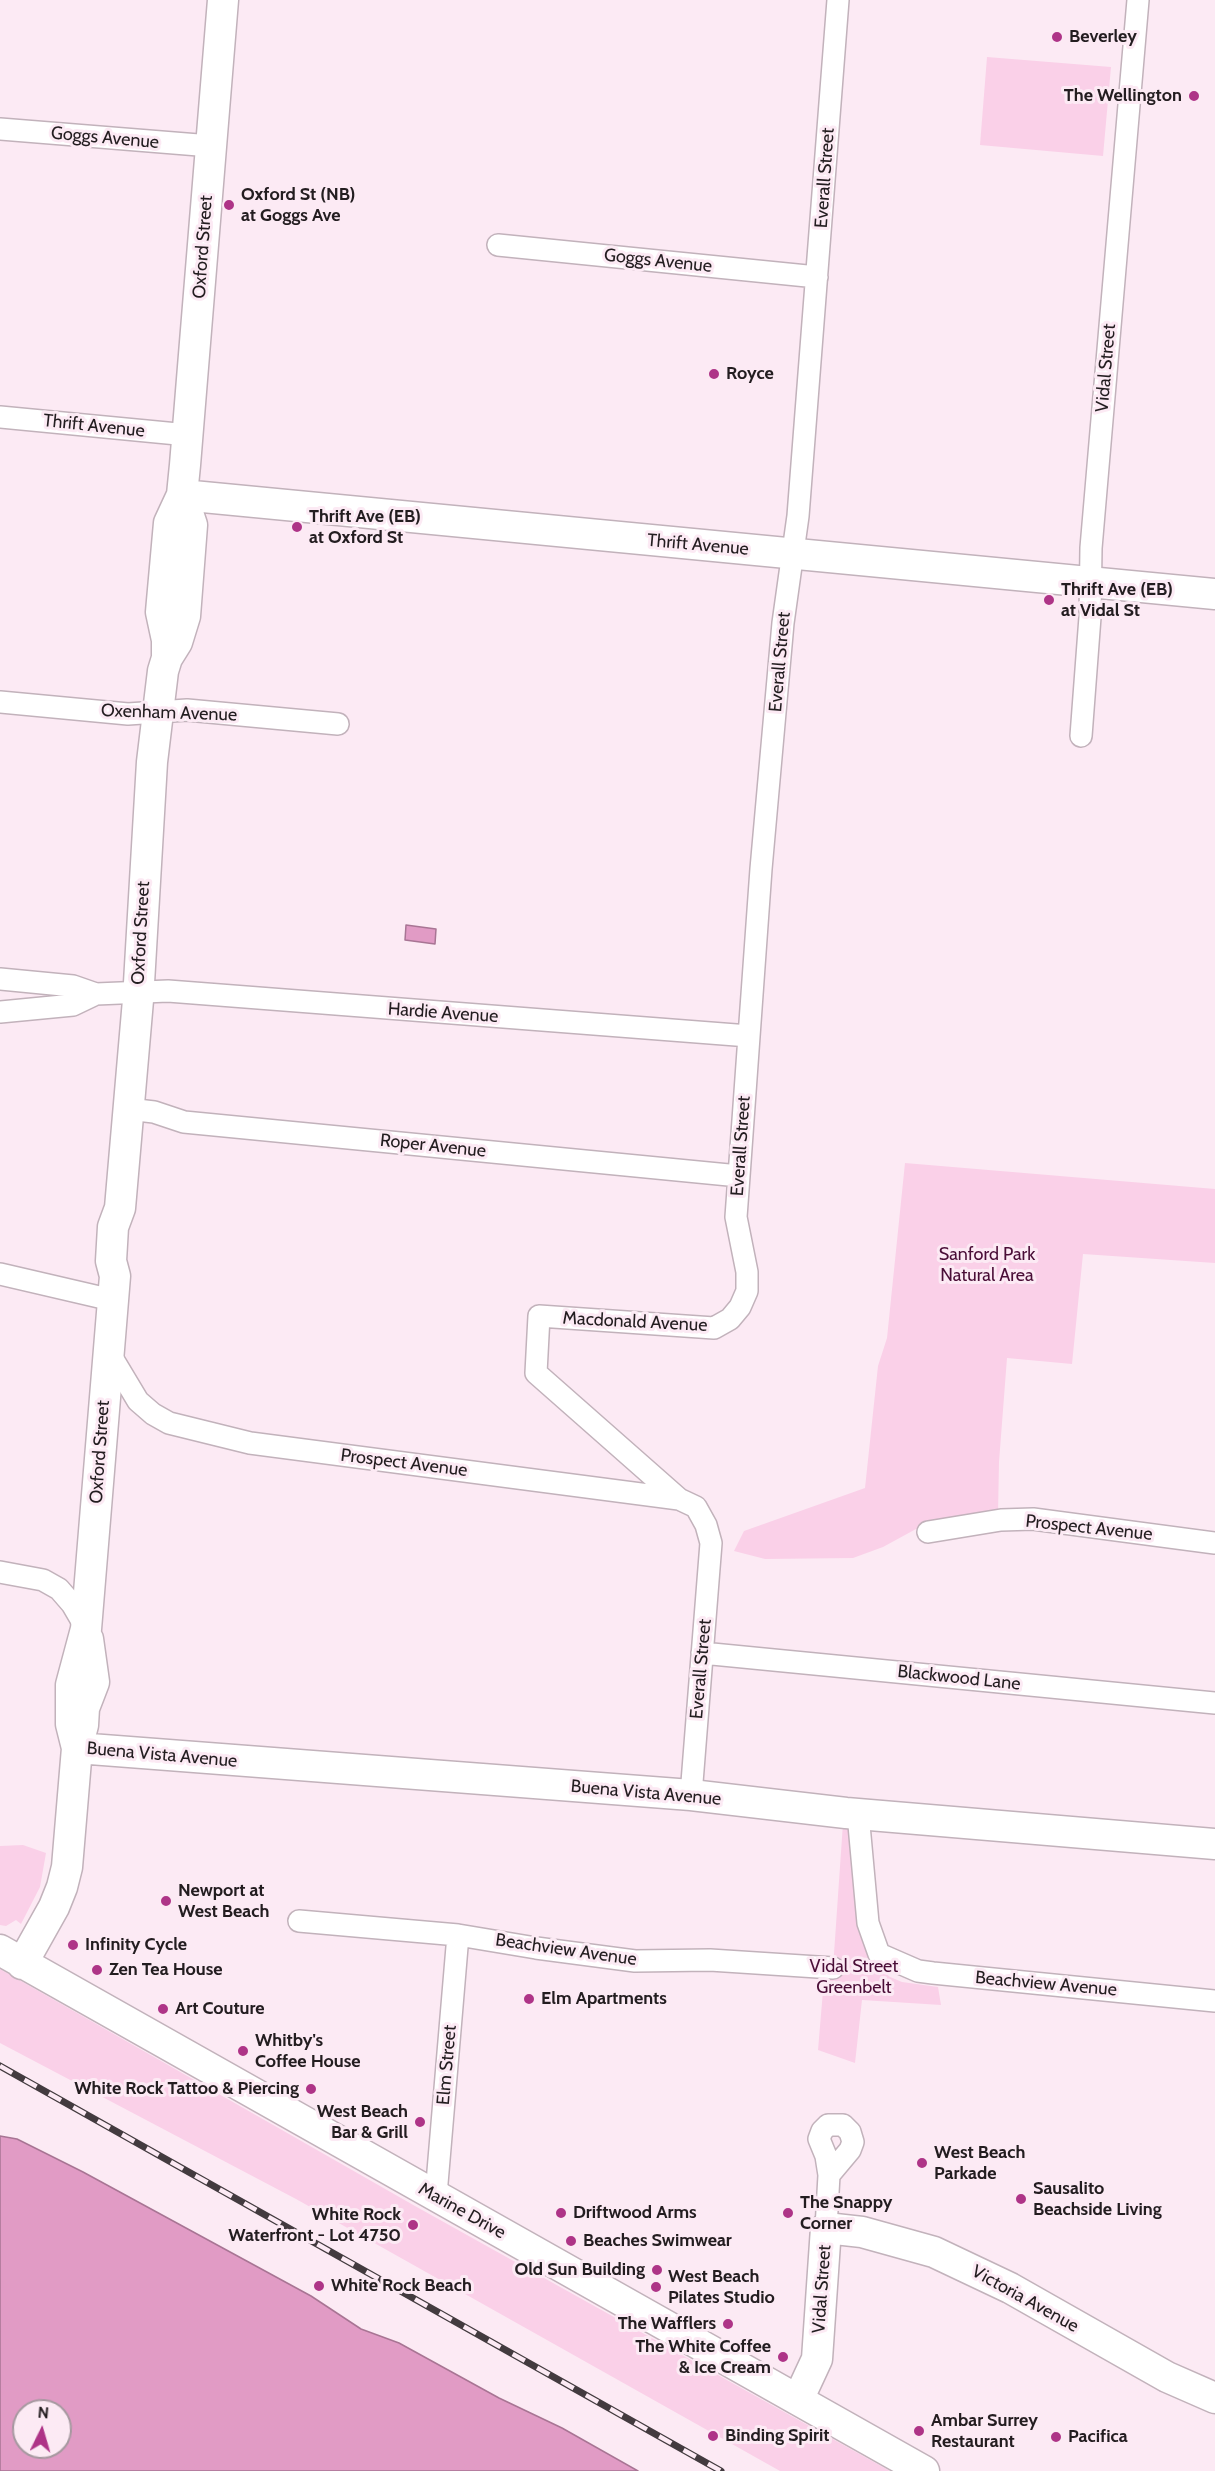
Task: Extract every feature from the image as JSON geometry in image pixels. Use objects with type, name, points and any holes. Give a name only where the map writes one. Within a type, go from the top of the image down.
[{"type":"street","name":"Oxford Street","points":[[11,1957],[62,1887],[70,1846],[77,1748],[83,1725],[84,1708],[94,1682],[86,1629],[114,1288],[128,1256],[127,1233],[120,1208],[158,712],[163,671],[167,658],[177,642],[185,616],[192,525],[182,495],[223,0]]},
{"type":"street","name":"Everall Street","points":[[730,1319],[740,1307],[747,1291],[747,1272],[736,1217],[783,623],[793,554],[818,277],[838,0]]},
{"type":"street","name":"Vidal Street","points":[[1081,736],[1091,548],[1138,0]]},
{"type":"street","name":"Goggs Avenue","points":[[0,129],[211,146]]},
{"type":"street","name":"Goggs Avenue","points":[[498,245],[818,277]]},
{"type":"street","name":"Thrift Avenue","points":[[0,417],[188,435]]},
{"type":"street","name":"Thrift Avenue","points":[[182,495],[1215,594]]},
{"type":"street","name":"Oxenham Avenue","points":[[0,702],[128,714],[187,710],[338,724]]},
{"type":"street","points":[[0,979],[73,986],[96,994]]},
{"type":"street","name":"Hardie Avenue","points":[[96,994],[138,991],[168,992],[749,1036]]},
{"type":"street","points":[[0,1012],[73,1005],[96,994]]},
{"type":"street","name":"Roper Avenue","points":[[128,1109],[154,1112],[184,1122],[739,1176]]},
{"type":"street","points":[[0,1274],[114,1288]]},
{"type":"street","name":"Macdonald Avenue","points":[[679,1498],[536,1373],[539,1316],[714,1328],[730,1319]]},
{"type":"street","name":"Prospect Avenue","points":[[108,1351],[138,1401],[153,1414],[169,1423],[196,1430],[250,1443],[302,1451],[679,1498]]},
{"type":"street","name":"Everall Street","points":[[679,1498],[696,1507],[706,1525],[711,1543],[691,1795]]},
{"type":"street","name":"Prospect Avenue","points":[[928,1532],[1001,1520],[1034,1519],[1215,1543]]},
{"type":"street","points":[[0,1572],[43,1580],[59,1589],[72,1604],[86,1629]]},
{"type":"street","name":"Blackwood Lane","points":[[702,1653],[1215,1703]]},
{"type":"street","name":"Buena Vista Avenue","points":[[77,1748],[691,1795],[858,1814],[1215,1844]]},
{"type":"street","name":"Beachview Avenue","points":[[858,1814],[868,1923],[879,1954],[918,1971],[1215,2001]]},
{"type":"street","name":"Beachview Avenue","points":[[299,1921],[458,1935],[635,1961],[710,1960],[833,1968]]},
{"type":"street","name":"Elm Street","points":[[436,2196],[458,1935]]},
{"type":"street","name":"Marine Drive","points":[[11,1957],[924,2471]]},
{"type":"street","name":"Vidal Street","points":[[798,2400],[817,2359],[829,2175]]},
{"type":"street","name":"Victoria Avenue","points":[[826,2228],[862,2232],[934,2252],[1010,2288],[1157,2372],[1215,2398]]},
{"type":"green space","points":[[987,57],[1111,67],[1103,156],[980,145]]},
{"type":"green space","name":"Sanford Park Natural Area","points":[[905,1163],[1215,1189],[1215,1263],[1083,1254],[1072,1364],[1007,1358],[999,1462],[998,1514],[927,1523],[883,1547],[853,1558],[765,1559],[734,1551],[744,1531],[865,1488],[878,1366],[887,1338]]},
{"type":"green space","name":"Vidal Street Greenbelt","points":[[843,1823],[853,1824],[870,1955],[874,1964],[890,1977],[902,1982],[938,1987],[941,2005],[862,2000],[855,2063],[818,2050],[825,1967],[833,1968]]},
{"type":"green space","points":[[23,1845],[46,1853],[40,1887],[21,1924],[16,1920],[6,1926],[0,1925],[0,1846]]},
{"type":"green space","name":"White Rock Waterfront - Lot 4750","points":[[0,1969],[415,2206],[890,2471],[780,2471],[296,2199],[0,2043]]},
{"type":"shaded area","points":[[406,925],[436,929],[435,944],[405,940]]},
{"type":"shaded area","points":[[0,2136],[17,2139],[83,2172],[311,2296],[361,2329],[399,2343],[499,2398],[562,2428],[638,2471],[0,2471]]},
{"type":"railway","points":[[0,2066],[721,2471]]},
{"type":"place","name":"Beverley","points":[[1057,37]]},
{"type":"place","name":"The Wellington","points":[[1194,96]]},
{"type":"place","name":"Oxford St (NB) at Goggs Ave","points":[[229,205]]},
{"type":"place","name":"Royce","points":[[714,374]]},
{"type":"place","name":"Thrift Ave (EB) at Oxford St","points":[[297,527]]},
{"type":"place","name":"Thrift Ave (EB) at Vidal St","points":[[1049,600]]},
{"type":"place","name":"Newport at West Beach","points":[[166,1901]]},
{"type":"place","name":"Infinity Cycle","points":[[73,1945]]},
{"type":"place","name":"Zen Tea House","points":[[97,1970]]},
{"type":"place","name":"Elm Apartments","points":[[529,1999]]},
{"type":"place","name":"Art Couture","points":[[163,2009]]},
{"type":"place","name":"Whitby's Coffee House","points":[[243,2051]]},
{"type":"place","name":"White Rock Tattoo & Piercing","points":[[311,2089]]},
{"type":"place","name":"West Beach Bar & Grill","points":[[420,2122]]},
{"type":"place","name":"West Beach Parkade","points":[[922,2163]]},
{"type":"place","name":"Sausalito Beachside Living","points":[[1021,2199]]},
{"type":"place","name":"Driftwood Arms","points":[[561,2213]]},
{"type":"place","name":"The Snappy Corner","points":[[788,2213]]},
{"type":"place","name":"White Rock Waterfront - Lot 4750","points":[[413,2225]]},
{"type":"place","name":"Beaches Swimwear","points":[[571,2241]]},
{"type":"place","name":"Old Sun Building","points":[[657,2270]]},
{"type":"place","name":"White Rock Beach","points":[[319,2286]]},
{"type":"place","name":"West Beach Pilates Studio","points":[[656,2287]]},
{"type":"place","name":"The Wafflers","points":[[728,2324]]},
{"type":"place","name":"The White Coffee & Ice Cream","points":[[783,2357]]},
{"type":"place","name":"Ambar Surrey Restaurant","points":[[919,2431]]},
{"type":"place","name":"Binding Spirit","points":[[713,2436]]},
{"type":"place","name":"Pacifica","points":[[1056,2437]]}]
